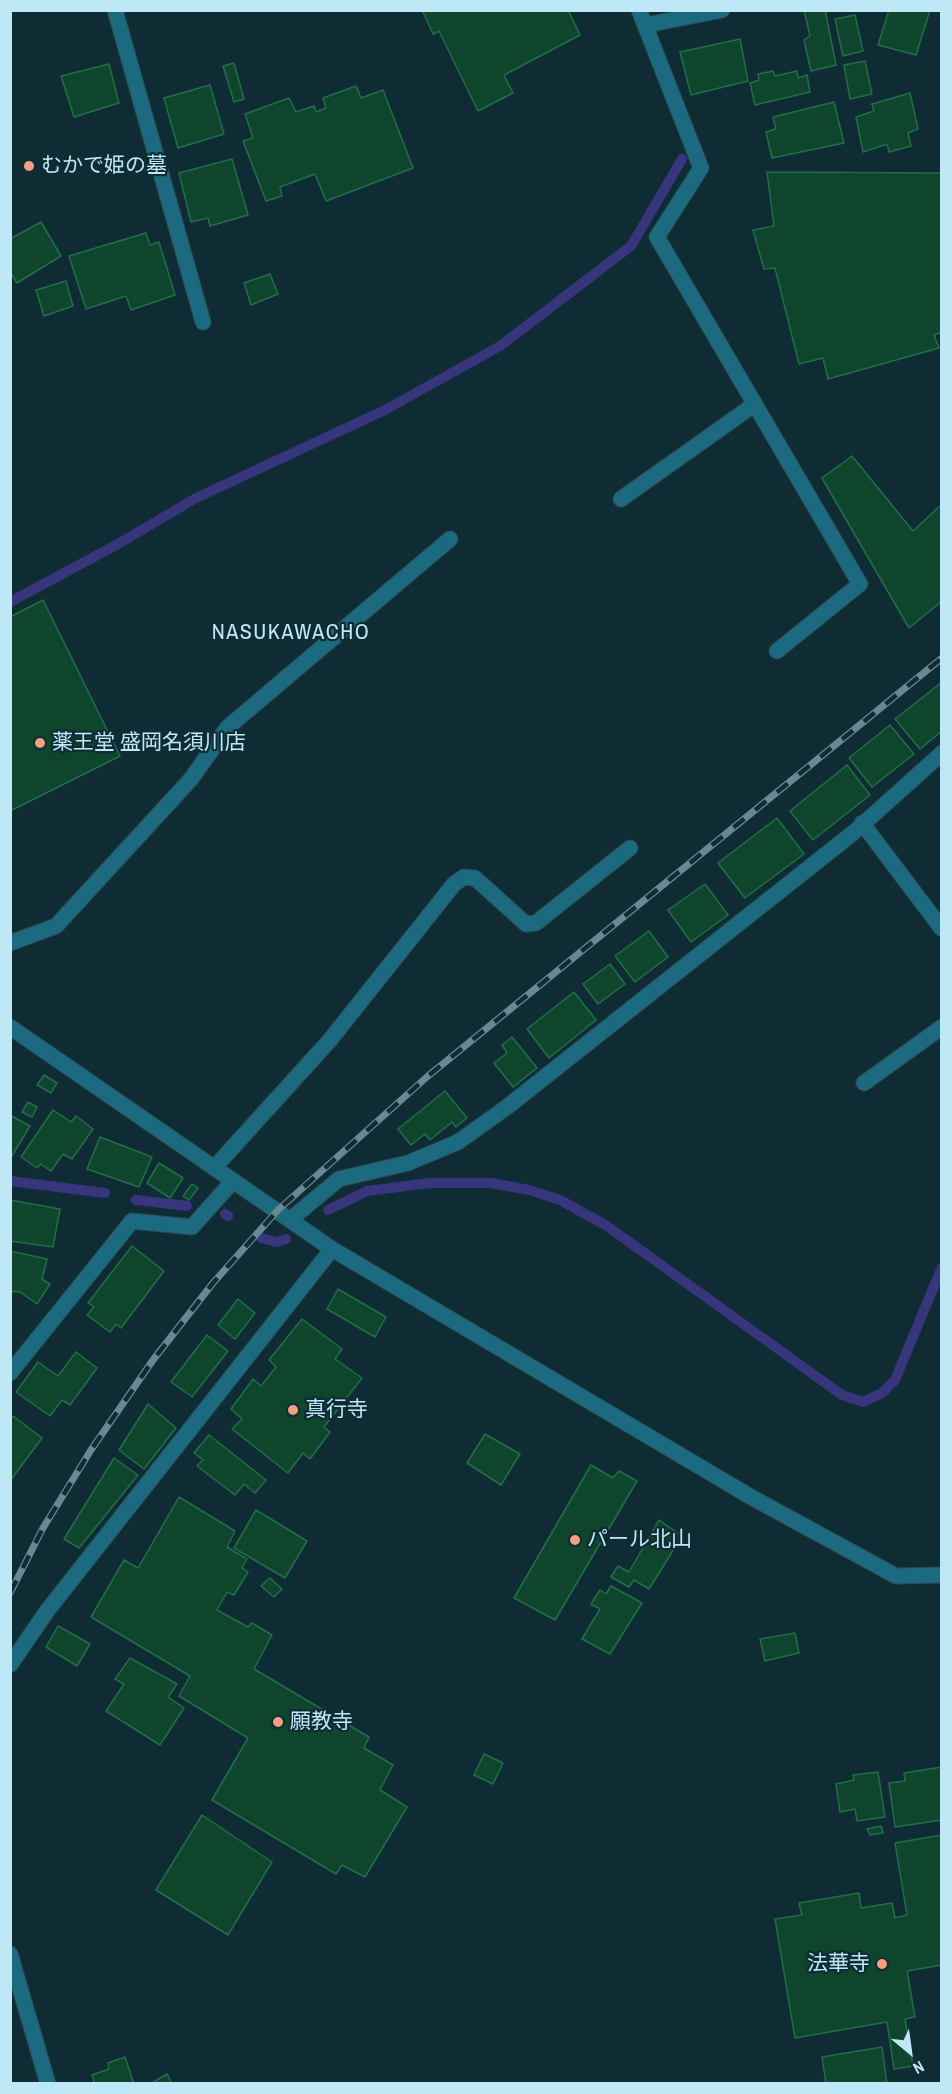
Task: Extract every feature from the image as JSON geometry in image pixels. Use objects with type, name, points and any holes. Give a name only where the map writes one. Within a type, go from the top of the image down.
[{"type":"street","points":[[115,10],[202,322]]},
{"type":"street","points":[[639,10],[701,168],[657,237],[860,584],[777,651]]},
{"type":"street","points":[[646,25],[722,10]]},
{"type":"street","points":[[621,499],[755,404]]},
{"type":"street","points":[[10,943],[56,926],[191,779],[228,727],[450,538]]},
{"type":"street","points":[[291,1219],[339,1179],[408,1163],[458,1142],[507,1107],[862,823],[942,753]]},
{"type":"street","points":[[862,823],[942,929]]},
{"type":"street","points":[[214,1168],[330,1040],[454,884],[464,877],[475,878],[526,924],[536,923],[630,848]]},
{"type":"street","points":[[10,1027],[332,1249],[840,1547],[896,1576],[942,1575]]},
{"type":"street","points":[[864,1083],[942,1027]]},
{"type":"street","points":[[10,1373],[132,1221],[192,1227],[233,1181]]},
{"type":"street","points":[[10,1665],[62,1593],[332,1249]]},
{"type":"street","points":[[10,1954],[48,2084]]},
{"type":"building","points":[[422,10],[568,10],[580,35],[504,75],[513,93],[478,111],[439,31],[433,34]]},
{"type":"building","points":[[804,10],[825,10],[836,65],[811,71],[804,40],[810,36]]},
{"type":"building","points":[[889,10],[930,10],[916,55],[878,45]]},
{"type":"building","points":[[855,15],[863,51],[843,56],[835,19]]},
{"type":"building","points":[[740,39],[748,81],[691,95],[680,52]]},
{"type":"building","points":[[865,61],[872,94],[850,99],[844,65]]},
{"type":"building","points":[[234,63],[244,99],[234,102],[223,66]]},
{"type":"building","points":[[109,64],[119,103],[74,117],[61,76]]},
{"type":"building","points":[[773,71],[775,76],[797,71],[798,78],[807,75],[810,92],[755,105],[750,83],[759,80],[758,74]]},
{"type":"building","points":[[210,85],[224,134],[178,148],[164,98]]},
{"type":"building","points":[[356,86],[361,98],[383,90],[413,168],[326,201],[315,174],[280,187],[282,196],[266,201],[243,141],[253,138],[245,114],[289,98],[296,112],[314,106],[316,112],[326,108],[323,98]]},
{"type":"building","points":[[910,93],[918,129],[908,133],[911,146],[889,152],[887,144],[863,152],[856,117],[874,111],[872,104]]},
{"type":"building","points":[[834,102],[844,143],[772,158],[766,132],[776,129],[773,117]]},
{"type":"building","points":[[232,159],[248,215],[210,226],[208,218],[191,222],[179,173]]},
{"type":"building","points":[[767,172],[942,173],[942,332],[934,335],[939,348],[828,379],[823,358],[799,364],[775,268],[764,269],[753,230],[774,226]]},
{"type":"building","points":[[41,222],[61,256],[17,283],[10,272],[10,239]]},
{"type":"building","points":[[146,233],[150,245],[159,242],[175,295],[131,310],[126,296],[86,309],[69,256]]},
{"type":"building","points":[[270,274],[278,294],[251,305],[244,283]]},
{"type":"building","points":[[66,281],[73,306],[44,316],[36,290]]},
{"type":"building","points":[[852,456],[913,531],[942,504],[942,601],[909,628],[822,478]]},
{"type":"building","points":[[43,600],[120,756],[10,811],[10,617]]},
{"type":"building","points":[[942,682],[942,731],[920,749],[895,719]]},
{"type":"building","points":[[890,725],[914,754],[872,787],[849,758]]},
{"type":"building","points":[[847,765],[870,795],[813,840],[790,811]]},
{"type":"building","points":[[777,818],[804,854],[745,898],[718,863]]},
{"type":"building","points":[[705,884],[728,915],[691,942],[668,910]]},
{"type":"building","points":[[649,931],[668,957],[635,982],[615,956]]},
{"type":"building","points":[[610,964],[625,984],[598,1004],[583,984]]},
{"type":"building","points":[[574,992],[596,1020],[549,1058],[527,1029]]},
{"type":"building","points":[[512,1037],[537,1068],[513,1087],[494,1063],[507,1053],[502,1045]]},
{"type":"building","points":[[44,1075],[57,1083],[51,1093],[37,1085]]},
{"type":"building","points":[[445,1091],[467,1118],[456,1127],[452,1122],[430,1140],[425,1134],[411,1145],[398,1129]]},
{"type":"building","points":[[28,1102],[37,1107],[32,1117],[22,1112]]},
{"type":"building","points":[[53,1110],[71,1122],[76,1116],[93,1129],[72,1159],[63,1154],[51,1171],[41,1164],[37,1168],[21,1157]]},
{"type":"building","points":[[10,1115],[30,1126],[10,1159]]},
{"type":"building","points":[[100,1137],[152,1157],[139,1187],[87,1169]]},
{"type":"building","points":[[159,1163],[183,1178],[170,1198],[147,1183]]},
{"type":"building","points":[[192,1184],[198,1188],[189,1200],[183,1196]]},
{"type":"building","points":[[10,1200],[60,1209],[53,1247],[10,1241]]},
{"type":"building","points":[[132,1246],[164,1271],[121,1328],[116,1324],[110,1332],[87,1315],[94,1307],[88,1303]]},
{"type":"building","points":[[10,1251],[47,1259],[42,1279],[50,1284],[37,1304],[20,1292],[10,1291]]},
{"type":"building","points":[[338,1289],[386,1317],[375,1337],[327,1309]]},
{"type":"building","points":[[238,1299],[255,1313],[235,1339],[218,1325]]},
{"type":"building","points":[[302,1319],[342,1349],[335,1359],[362,1378],[324,1427],[330,1432],[310,1459],[303,1453],[288,1473],[232,1429],[242,1419],[231,1409],[253,1379],[261,1386],[276,1367],[269,1360]]},
{"type":"building","points":[[207,1335],[228,1351],[192,1397],[171,1382]]},
{"type":"building","points":[[76,1352],[97,1368],[70,1405],[62,1400],[50,1416],[16,1392],[38,1362],[58,1376]]},
{"type":"building","points":[[148,1404],[176,1428],[144,1469],[119,1450]]},
{"type":"building","points":[[13,1416],[42,1438],[10,1481],[10,1420]]},
{"type":"building","points":[[485,1434],[520,1454],[501,1485],[467,1463]]},
{"type":"building","points":[[209,1435],[266,1480],[255,1493],[244,1484],[235,1495],[197,1466],[203,1460],[194,1453]]},
{"type":"building","points":[[114,1458],[138,1475],[79,1548],[64,1539]]},
{"type":"building","name":"パール北山","points":[[591,1465],[613,1478],[619,1471],[637,1481],[555,1620],[514,1598]]},
{"type":"building","points":[[179,1497],[235,1531],[227,1547],[247,1559],[242,1568],[248,1572],[234,1595],[227,1592],[217,1610],[248,1627],[252,1623],[272,1635],[254,1669],[369,1737],[364,1748],[393,1765],[380,1790],[407,1807],[365,1877],[342,1865],[336,1874],[212,1800],[248,1738],[179,1696],[190,1676],[91,1617],[124,1560],[138,1568]]},
{"type":"building","points":[[256,1510],[307,1541],[285,1578],[234,1548]]},
{"type":"building","points":[[659,1520],[682,1536],[649,1589],[634,1580],[629,1587],[611,1577],[618,1566],[629,1572]]},
{"type":"building","points":[[270,1578],[282,1589],[274,1597],[261,1586]]},
{"type":"building","points":[[611,1586],[642,1603],[610,1654],[582,1639],[600,1609],[591,1604],[600,1590],[606,1594]]},
{"type":"building","points":[[58,1626],[90,1644],[77,1666],[46,1647]]},
{"type":"building","points":[[795,1633],[799,1653],[765,1661],[760,1639]]},
{"type":"building","points":[[130,1658],[177,1684],[168,1697],[184,1708],[160,1745],[106,1711],[124,1684],[115,1679]]},
{"type":"building","points":[[484,1754],[503,1763],[493,1784],[474,1775]]},
{"type":"building","points":[[942,1767],[942,1820],[895,1827],[889,1783],[905,1781],[904,1773]]},
{"type":"building","points":[[878,1772],[885,1817],[857,1821],[855,1809],[840,1812],[836,1784],[854,1780],[853,1775]]},
{"type":"building","points":[[202,1815],[272,1862],[228,1935],[156,1890]]},
{"type":"building","points":[[881,1826],[883,1833],[870,1835],[867,1829]]},
{"type":"building","points":[[942,1835],[942,1965],[907,1971],[915,2017],[905,2019],[913,2066],[894,2069],[887,2022],[795,2038],[775,1919],[802,1915],[799,1903],[859,1893],[861,1908],[892,1903],[895,1918],[907,1915],[895,1843]]},
{"type":"building","points":[[882,2047],[887,2084],[826,2084],[822,2057]]},
{"type":"building","points":[[125,2057],[134,2084],[95,2084],[92,2075],[109,2069],[108,2063]]},
{"type":"building","points":[[167,2074],[172,2084],[150,2084]]},
{"type":"waterway","points":[[10,602],[118,544],[196,498],[385,410],[500,346],[631,246],[682,159]]},
{"type":"waterway","points":[[10,1181],[105,1193]]},
{"type":"waterway","points":[[328,1210],[367,1191],[430,1183],[491,1183],[529,1190],[560,1200],[607,1226],[842,1395],[863,1402],[882,1393],[895,1380],[942,1267]]},
{"type":"waterway","points":[[136,1200],[187,1206]]},
{"type":"waterway","points":[[261,1238],[277,1242],[286,1239]]},
{"type":"railway","points":[[10,1593],[43,1528],[91,1450],[153,1360],[213,1283],[278,1210],[428,1076],[942,658]]},
{"type":"place","name":"むかで姫の墓","points":[[29,166]]},
{"type":"place","name":"薬王堂 盛岡名須川店","points":[[40,743]]},
{"type":"place","name":"真行寺","points":[[293,1410]]},
{"type":"place","name":"パール北山","points":[[575,1540]]},
{"type":"place","name":"願教寺","points":[[278,1722]]},
{"type":"place","name":"法華寺","points":[[882,1964]]},
{"type":"district","name":"NASUKAWACHO","points":[[291,633]]}]
